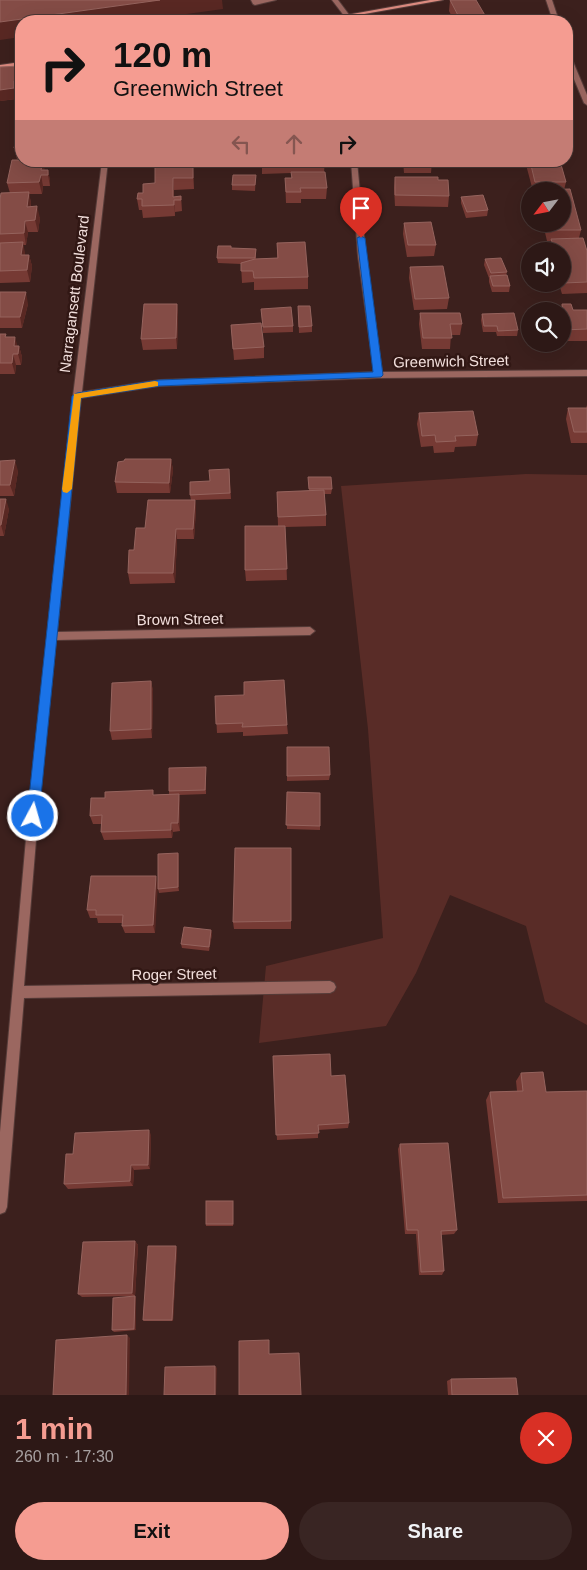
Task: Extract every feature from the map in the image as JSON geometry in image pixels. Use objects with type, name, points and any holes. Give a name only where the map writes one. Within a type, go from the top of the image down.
[{"type":"main road","points":[[353,15],[440,0]]},
{"type":"main road","points":[[0,67],[15,65]]},
{"type":"street","points":[[254,0],[255,3],[274,0]]},
{"type":"street","points":[[335,0],[346,15]]},
{"type":"street","points":[[549,0],[554,15]]},
{"type":"street","points":[[573,69],[587,103]]},
{"type":"street","name":"Narragansett Boulevard","points":[[0,1207],[33,816],[51,636],[104,167]]},
{"type":"street","points":[[355,167],[362,256],[378,375]]},
{"type":"street","name":"Greenwich Street","points":[[77,396],[159,383],[378,375],[587,373]]},
{"type":"street","name":"Brown Street","points":[[51,636],[310,631]]},
{"type":"street","name":"Roger Street","points":[[18,992],[330,987]]},
{"type":"shaded area","points":[[526,474],[587,475],[587,1025],[545,1002],[526,926],[450,895],[416,973],[386,1026],[259,1043],[266,966],[383,938],[368,729],[341,486]]},
{"type":"building","points":[[0,0],[160,0],[51,15],[15,15],[15,20],[0,22]]},
{"type":"building","points":[[450,0],[476,0],[485,15],[458,15]]},
{"type":"building","points":[[15,66],[14,88],[0,90],[0,67]]},
{"type":"building","points":[[12,160],[15,160],[15,167],[42,167],[41,170],[48,170],[48,175],[41,175],[39,182],[7,183]]},
{"type":"building","points":[[155,167],[193,167],[193,178],[173,178],[173,197],[181,196],[181,200],[174,200],[174,205],[142,206],[142,199],[137,199],[138,193],[143,193],[143,184],[155,183]]},
{"type":"building","points":[[531,167],[562,167],[566,182],[535,182]]},
{"type":"building","points":[[291,172],[325,172],[327,188],[300,188],[301,192],[286,192],[285,178],[292,178]]},
{"type":"building","points":[[233,175],[256,175],[255,185],[232,185]]},
{"type":"building","points":[[395,177],[438,177],[438,180],[448,180],[449,196],[395,195]]},
{"type":"building","points":[[29,192],[27,207],[37,206],[35,220],[25,221],[24,233],[0,234],[1,193]]},
{"type":"building","points":[[571,193],[581,230],[571,230]]},
{"type":"building","points":[[483,195],[488,210],[467,212],[461,197]]},
{"type":"building","points":[[431,222],[436,245],[408,245],[404,223]]},
{"type":"building","points":[[583,238],[587,251],[587,282],[571,283],[571,242],[552,242],[551,239]]},
{"type":"building","points":[[23,242],[21,255],[29,255],[27,270],[0,271],[0,243]]},
{"type":"building","points":[[305,242],[308,277],[254,278],[253,271],[241,271],[241,263],[255,259],[278,258],[277,243]]},
{"type":"building","points":[[218,246],[256,249],[255,258],[217,258]]},
{"type":"building","points":[[501,258],[507,272],[491,273],[485,259]]},
{"type":"building","points":[[443,266],[449,298],[415,299],[410,267]]},
{"type":"building","points":[[507,275],[510,286],[493,286],[490,276]]},
{"type":"building","points":[[0,292],[26,292],[20,317],[0,317]]},
{"type":"building","points":[[144,304],[177,304],[176,338],[141,339]]},
{"type":"building","points":[[571,304],[573,310],[587,310],[587,329],[571,330]]},
{"type":"building","points":[[298,306],[310,306],[312,326],[299,327]]},
{"type":"building","points":[[291,307],[293,326],[263,327],[261,309]]},
{"type":"building","points":[[420,313],[460,313],[462,324],[450,324],[452,338],[423,338]]},
{"type":"building","points":[[514,313],[518,330],[498,331],[497,326],[484,326],[482,314]]},
{"type":"building","points":[[261,323],[264,347],[233,349],[231,325]]},
{"type":"building","points":[[0,334],[6,334],[5,337],[15,337],[14,346],[19,346],[18,354],[13,354],[12,363],[0,363]]},
{"type":"building","points":[[568,408],[587,408],[587,432],[574,432]]},
{"type":"building","points":[[473,411],[478,435],[455,436],[456,441],[436,442],[435,435],[422,436],[419,413]]},
{"type":"building","points":[[125,459],[171,459],[169,483],[115,482],[118,462]]},
{"type":"building","points":[[15,460],[10,485],[0,485],[0,461]]},
{"type":"building","points":[[229,469],[230,493],[190,495],[190,482],[210,481],[209,470]]},
{"type":"building","points":[[308,477],[331,477],[332,489],[309,489]]},
{"type":"building","points":[[324,490],[326,515],[278,517],[277,492]]},
{"type":"building","points":[[0,499],[6,499],[1,525],[0,525]]},
{"type":"building","points":[[148,500],[195,500],[193,529],[176,529],[173,573],[128,573],[129,550],[134,550],[136,528],[145,528]]},
{"type":"building","points":[[245,526],[285,526],[287,569],[245,570]]},
{"type":"building","points":[[284,680],[287,725],[242,727],[243,723],[216,724],[215,696],[244,695],[244,682]]},
{"type":"building","points":[[151,681],[151,729],[110,731],[112,683]]},
{"type":"building","points":[[287,747],[329,747],[330,775],[287,776]]},
{"type":"building","points":[[206,767],[205,790],[169,791],[169,768]]},
{"type":"building","points":[[153,790],[153,795],[179,794],[178,823],[171,823],[171,830],[101,832],[102,815],[90,816],[91,798],[105,798],[105,792]]},
{"type":"building","points":[[287,792],[320,793],[320,826],[286,825]]},
{"type":"building","points":[[235,848],[291,848],[291,921],[233,922]]},
{"type":"building","points":[[178,853],[178,887],[158,889],[158,854]]},
{"type":"building","points":[[91,876],[156,876],[153,925],[122,926],[123,915],[96,915],[96,910],[87,910]]},
{"type":"building","points":[[184,927],[211,930],[209,947],[181,944]]},
{"type":"building","points":[[330,1054],[331,1076],[345,1075],[349,1123],[318,1125],[319,1133],[276,1135],[273,1056]]},
{"type":"building","points":[[543,1072],[546,1092],[587,1091],[587,1195],[503,1198],[490,1092],[523,1091],[521,1073]]},
{"type":"building","points":[[149,1130],[148,1165],[131,1165],[130,1181],[64,1184],[66,1154],[73,1154],[75,1133]]},
{"type":"building","points":[[448,1143],[457,1230],[441,1231],[444,1271],[421,1272],[418,1230],[407,1230],[400,1144]]},
{"type":"building","points":[[206,1201],[233,1201],[233,1224],[206,1224]]},
{"type":"building","points":[[135,1241],[132,1293],[78,1294],[83,1242]]},
{"type":"building","points":[[148,1246],[176,1246],[172,1320],[143,1320]]},
{"type":"building","points":[[135,1296],[134,1329],[112,1330],[113,1298]]},
{"type":"building","points":[[127,1335],[126,1395],[53,1395],[56,1340]]},
{"type":"building","points":[[269,1340],[269,1354],[299,1353],[301,1395],[239,1395],[239,1341]]},
{"type":"building","points":[[215,1366],[215,1395],[164,1395],[165,1367]]},
{"type":"building","points":[[516,1378],[518,1395],[452,1395],[451,1379]]},
{"type":"slow traffic","points":[[67,489],[77,396],[155,384]]},
{"type":"route","points":[[33,816],[77,396],[159,383],[378,375],[361,238]]}]
